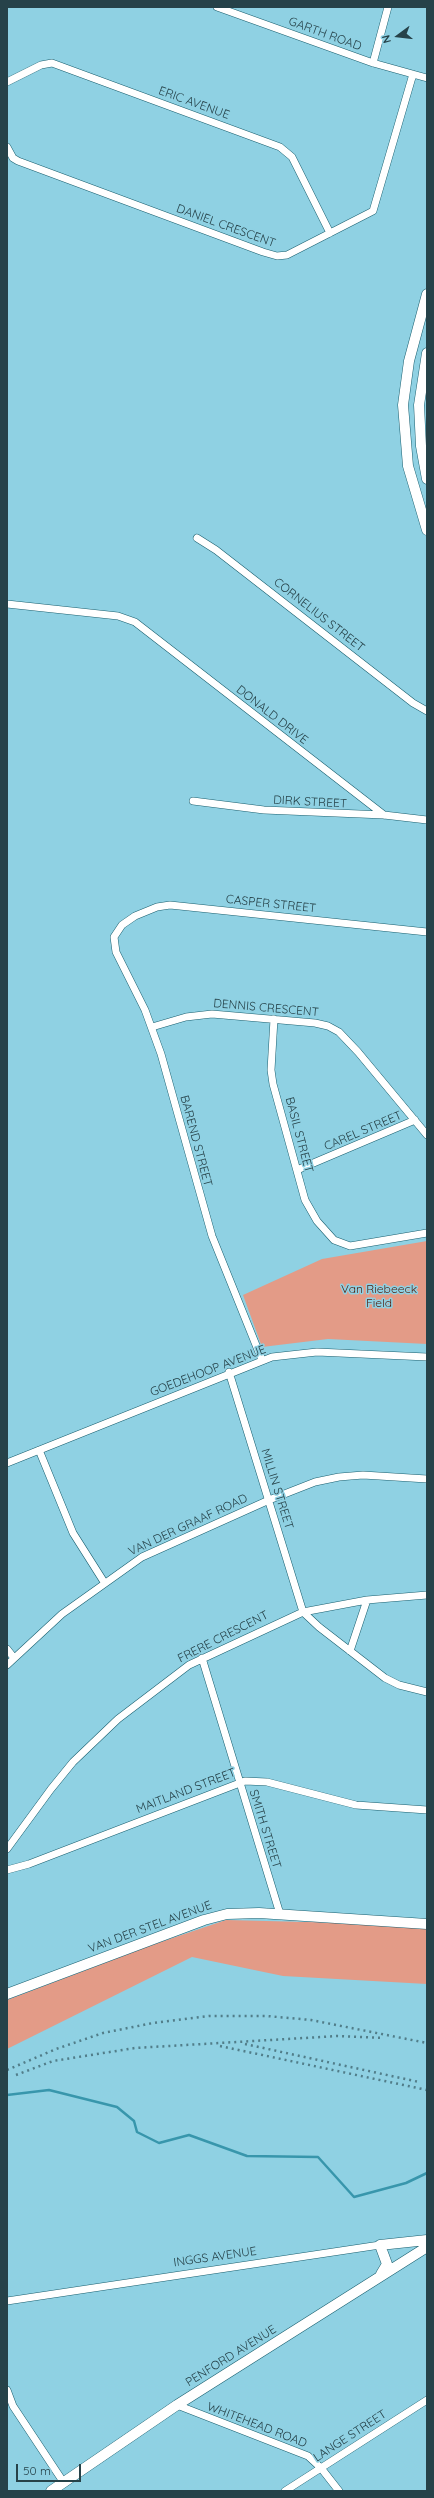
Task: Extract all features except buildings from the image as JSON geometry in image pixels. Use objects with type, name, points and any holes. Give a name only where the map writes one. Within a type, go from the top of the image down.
[{"type":"street","name":"GARTH ROAD","points":[[217,7],[373,63],[427,78]]},
{"type":"street","points":[[373,63],[388,7]]},
{"type":"street","name":"ERIC AVENUE","points":[[7,82],[41,65],[52,63],[280,147],[292,157],[330,233]]},
{"type":"street","name":"DANIEL CRESCENT","points":[[7,147],[13,158],[18,162],[274,255],[290,255],[373,211],[413,74]]},
{"type":"street","points":[[427,294],[409,361],[403,405],[408,466],[427,530]]},
{"type":"street","points":[[427,353],[419,405],[421,446],[427,479]]},
{"type":"street","points":[[403,405],[419,405]]},
{"type":"street","name":"CORNELIUS STREET","points":[[197,538],[216,550],[413,702],[427,710]]},
{"type":"street","name":"DONALD DRIVE","points":[[7,604],[118,616],[134,622],[384,816]]},
{"type":"street","name":"DIRK STREET","points":[[193,801],[264,810],[384,816],[427,820]]},
{"type":"street","name":"CASPER STREET","points":[[118,929],[128,921],[148,910],[170,905],[427,932]]},
{"type":"street","name":"BAREND STREET","points":[[118,929],[114,937],[116,952],[152,1027],[206,1217],[262,1360]]},
{"type":"street","name":"DENNIS CRESCENT","points":[[152,1027],[204,1014],[320,1024],[339,1032],[427,1134]]},
{"type":"street","name":"BASIL STREET","points":[[274,1019],[272,1076],[309,1209],[327,1233],[340,1243],[356,1246],[427,1233]]},
{"type":"street","name":"CAREL STREET","points":[[297,1170],[415,1120]]},
{"type":"street","name":"GOEDEHOOP AVENUE","points":[[7,1463],[229,1372],[262,1360],[317,1352],[427,1357]]},
{"type":"street","name":"MILLIN STREET","points":[[229,1372],[303,1612]]},
{"type":"street","points":[[39,1450],[73,1533],[104,1582]]},
{"type":"street","name":"VAN DER GRAAF ROAD","points":[[7,1665],[44,1629],[104,1582],[142,1557],[269,1500],[315,1482],[338,1478],[363,1475],[427,1479]]},
{"type":"street","name":"FRERE CRESCENT","points":[[7,1849],[50,1789],[94,1742],[155,1689],[202,1658],[303,1612],[367,1600],[427,1595]]},
{"type":"street","points":[[350,1651],[367,1600]]},
{"type":"street","points":[[303,1612],[319,1627],[385,1678],[399,1685],[427,1692]]},
{"type":"street","points":[[7,1649],[14,1658]]},
{"type":"street","name":"SMITH STREET","points":[[202,1658],[280,1914]]},
{"type":"street","name":"MAITLAND STREET","points":[[7,1870],[63,1851],[240,1782],[257,1780],[356,1805],[427,1810]]},
{"type":"street","name":"VAN DER STEL AVENUE","points":[[7,1994],[204,1920],[238,1913],[280,1914],[427,1924]]},
{"type":"street","name":"INGGS AVENUE","points":[[7,2301],[380,2245],[427,2240]]},
{"type":"street","points":[[376,2278],[384,2270],[387,2264],[380,2245]]},
{"type":"street","name":"PENFORD AVENUE","points":[[51,2491],[177,2405],[427,2247]]},
{"type":"street","points":[[7,2390],[8,2399],[64,2483]]},
{"type":"street","name":"LANGE STREET","points":[[286,2491],[427,2400]]},
{"type":"street","name":"WHITEHEAD ROAD","points":[[177,2405],[308,2456],[321,2468],[339,2491]]},
{"type":"green space","name":"Van Riebeeck Field","points":[[427,1241],[427,1344],[328,1339],[262,1347],[243,1295],[322,1259]]},
{"type":"green space","points":[[226,1920],[427,1925],[427,1984],[283,1976],[192,1957],[7,2049],[7,2000],[149,1946]]},
{"type":"waterway","points":[[7,2095],[49,2090],[117,2107],[134,2121],[137,2132],[159,2143],[189,2135],[247,2156],[318,2157],[354,2197],[406,2183],[427,2173]]},
{"type":"railway","points":[[7,2070],[56,2049],[103,2033],[153,2023],[209,2016],[267,2016],[311,2020],[427,2043]]},
{"type":"railway","points":[[16,2075],[53,2061],[135,2048],[338,2036],[383,2038]]},
{"type":"railway","points":[[245,2044],[419,2082]]},
{"type":"railway","points":[[220,2046],[427,2090]]}]
